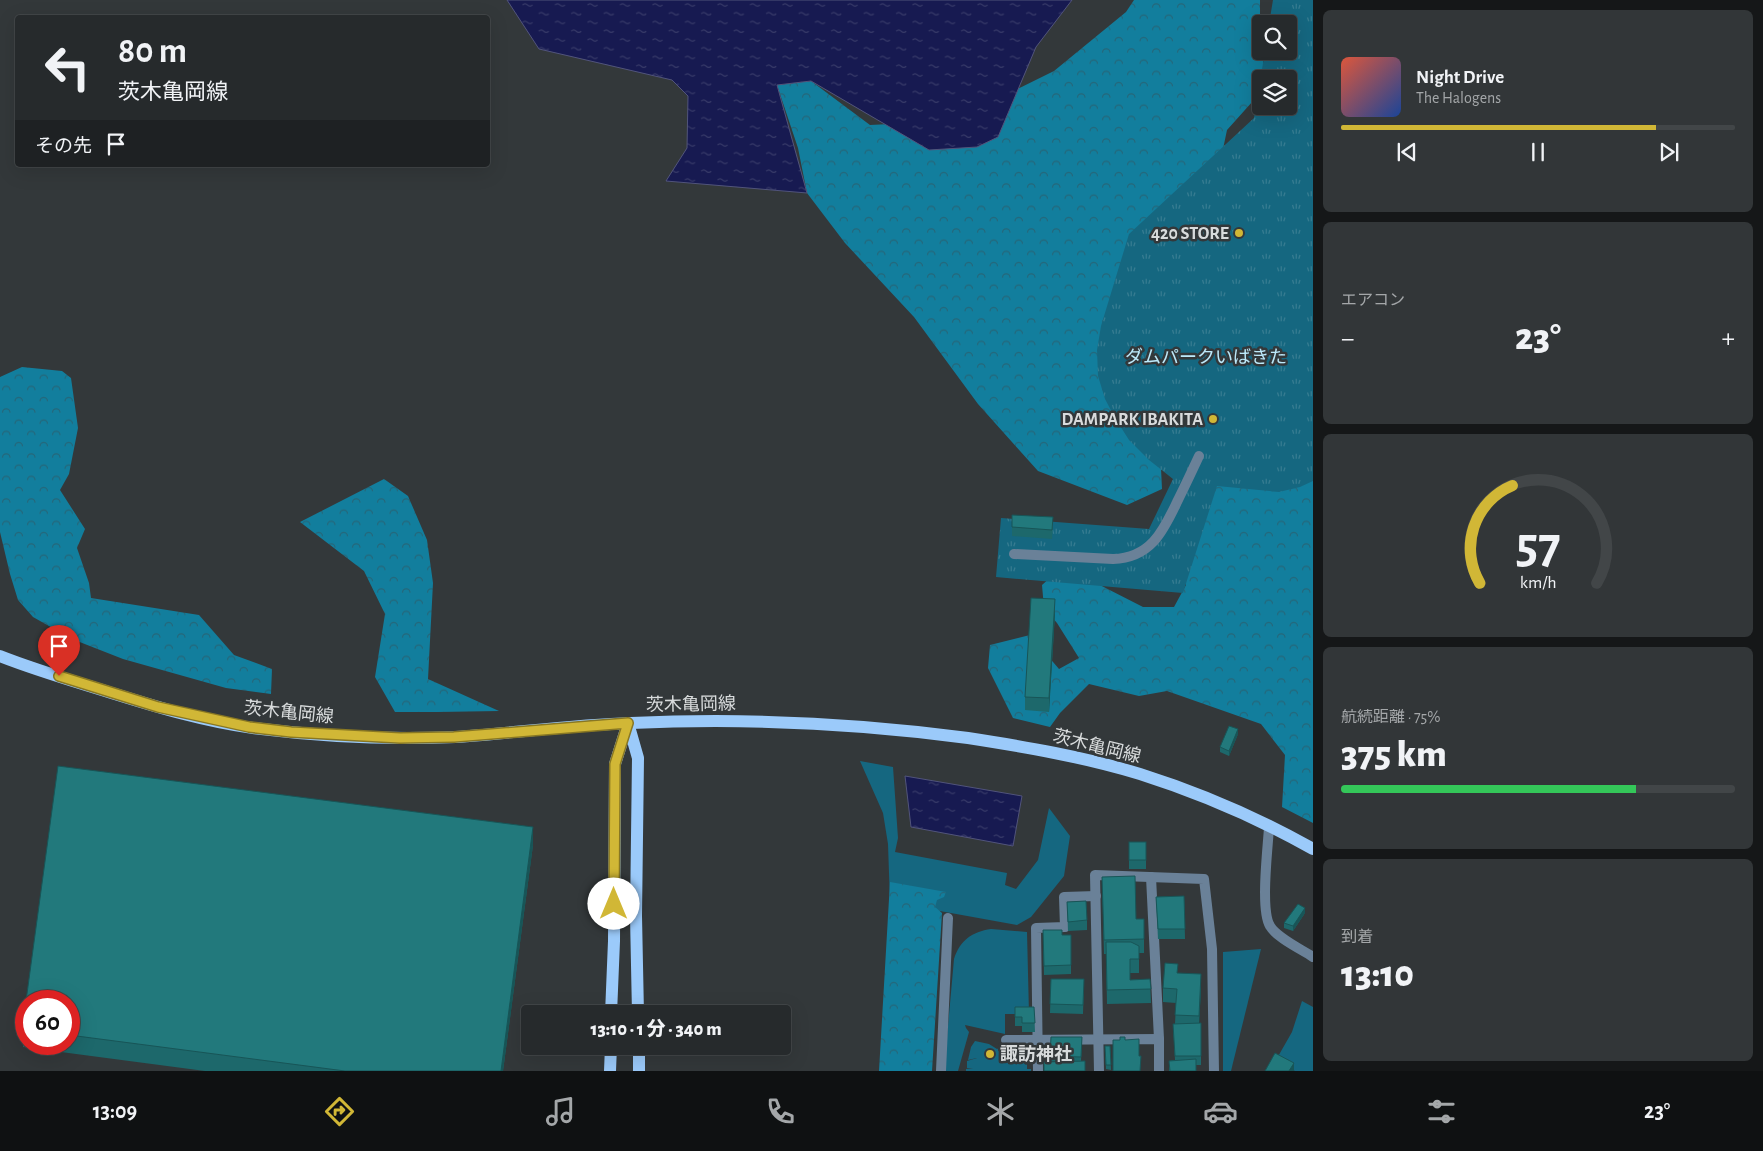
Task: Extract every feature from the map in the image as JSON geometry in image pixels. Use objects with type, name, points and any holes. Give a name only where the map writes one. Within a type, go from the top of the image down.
[{"type":"main road","name":"茨木亀岡線","points":[[0,656],[158,707],[249,727],[291,732],[400,738],[445,737],[628,723],[745,721],[847,725],[920,732],[1018,746],[1078,758],[1138,774],[1197,794],[1269,826],[1313,849]]},
{"type":"main road","points":[[611,1005],[614,940],[615,764],[628,723]]},
{"type":"main road","points":[[628,723],[638,758],[636,916],[638,1005]]},
{"type":"main road","points":[[610,1071],[611,1055]]},
{"type":"main road","points":[[639,1055],[639,1071]]},
{"type":"street","points":[[1014,554],[1113,559],[1124,559],[1137,554],[1148,547],[1166,526],[1199,456]]},
{"type":"street","points":[[1269,826],[1267,919],[1276,933],[1313,957]]},
{"type":"street","points":[[1099,1071],[1095,874],[1204,879],[1212,949],[1214,1071]]},
{"type":"street","points":[[1151,876],[1159,1071]]},
{"type":"street","points":[[1038,1071],[1036,928],[1065,927],[1064,897],[1096,896]]},
{"type":"street","points":[[941,1071],[943,930],[948,918]]},
{"type":"street","points":[[1006,1040],[1159,1039]]},
{"type":"green space","points":[[1134,0],[1260,0],[1260,15],[1252,15],[1252,60],[1263,60],[1264,70],[1252,70],[1252,102],[1227,130],[1160,448],[1162,489],[1127,505],[1038,471],[978,404],[914,317],[845,243],[807,193],[798,148],[777,85],[811,81],[870,125],[952,121],[1054,71],[1126,12]]},
{"type":"green space","name":"ダムパークいばきた","points":[[1273,0],[1313,0],[1313,481],[1300,487],[1279,492],[1217,486],[1183,593],[996,577],[1001,518],[1149,529],[1173,479],[1149,460],[1129,440],[1105,399],[1098,376],[1097,350],[1101,326],[1129,234],[1254,118],[1254,115],[1297,115],[1297,70],[1262,70],[1264,60],[1297,60],[1297,15],[1270,15]]},
{"type":"green space","points":[[22,367],[62,371],[71,378],[78,428],[69,474],[60,490],[85,529],[77,548],[89,583],[91,598],[199,615],[234,655],[272,669],[271,694],[226,688],[123,659],[72,639],[33,617],[18,600],[0,532],[0,377]]},
{"type":"green space","points":[[1313,474],[1313,823],[1282,807],[1285,755],[1261,724],[1167,691],[1139,696],[1089,684],[1060,713],[1050,727],[1013,718],[988,668],[990,645],[1030,635],[1059,669],[1079,658],[1057,623],[1044,608],[1042,585],[1059,570],[1092,581],[1143,607],[1174,607],[1186,585],[1172,557],[1202,480]]},
{"type":"green space","points":[[384,479],[408,496],[427,540],[433,583],[428,679],[499,711],[395,712],[375,677],[385,614],[364,571],[300,522]]},
{"type":"green space","points":[[860,761],[893,767],[898,838],[895,852],[1007,873],[1005,885],[1016,889],[1038,860],[1049,808],[1070,836],[1064,876],[1031,917],[1017,925],[890,902],[888,844],[883,813]]},
{"type":"green space","points":[[890,882],[946,892],[944,897],[937,900],[935,907],[942,913],[932,1071],[879,1071]]},
{"type":"green space","points":[[991,929],[1027,932],[1029,1014],[1005,1014],[1005,1034],[965,1025],[969,1032],[958,1071],[944,1071],[954,959],[963,942],[978,932]]},
{"type":"green space","points":[[1261,949],[1231,1071],[1223,1071],[1223,952]]},
{"type":"green space","points":[[1302,1001],[1313,1007],[1313,1071],[1295,1071],[1276,1060],[1292,1032]]},
{"type":"green space","name":"諏訪神社","points":[[975,1041],[989,1044],[997,1049],[1002,1046],[1010,1046],[1017,1056],[1027,1056],[1027,1069],[1031,1069],[1031,1071],[966,1071],[966,1069],[973,1068],[967,1068],[967,1061],[977,1058],[968,1060],[971,1047]]},
{"type":"water","points":[[507,0],[1072,0],[1036,47],[998,137],[977,147],[929,150],[811,81],[777,85],[807,193],[666,181],[687,148],[688,96],[672,80],[539,49]]},
{"type":"water","points":[[905,776],[1022,796],[1013,846],[911,827]]},
{"type":"building","points":[[1012,515],[1053,517],[1052,530],[1012,527]]},
{"type":"building","points":[[1031,598],[1055,599],[1049,698],[1025,697]]},
{"type":"building","points":[[1229,726],[1238,729],[1229,751],[1220,747]]},
{"type":"building","points":[[58,766],[533,827],[501,1071],[345,1071],[80,1036],[80,990],[27,990]]},
{"type":"building","points":[[1129,842],[1146,842],[1146,860],[1129,860]]},
{"type":"building","points":[[1135,876],[1136,919],[1144,919],[1144,939],[1104,940],[1102,877]]},
{"type":"building","points":[[1184,896],[1185,929],[1158,929],[1156,897]]},
{"type":"building","points":[[1086,901],[1087,920],[1068,922],[1067,902]]},
{"type":"building","points":[[1298,904],[1305,908],[1293,926],[1284,923]]},
{"type":"building","points":[[1043,930],[1062,930],[1062,935],[1071,935],[1071,965],[1044,966]]},
{"type":"building","points":[[1106,942],[1131,942],[1139,946],[1139,959],[1130,959],[1130,980],[1150,979],[1151,989],[1107,990]]},
{"type":"building","points":[[1165,963],[1178,964],[1177,973],[1201,974],[1199,1016],[1175,1015],[1177,989],[1163,988]]},
{"type":"building","points":[[1051,979],[1084,979],[1083,1005],[1050,1004]]},
{"type":"building","points":[[1015,1007],[1034,1007],[1035,1023],[1022,1023],[1022,1017],[1015,1017]]},
{"type":"building","points":[[1201,1023],[1201,1056],[1175,1056],[1173,1024]]},
{"type":"building","points":[[1051,1037],[1082,1037],[1081,1057],[1050,1056]]},
{"type":"building","points":[[1120,1037],[1125,1037],[1125,1040],[1139,1039],[1140,1071],[1113,1071],[1113,1040],[1120,1040]]},
{"type":"building","points":[[1105,1046],[1110,1046],[1111,1065],[1106,1065]]},
{"type":"building","points":[[1034,1052],[1034,1058],[1028,1058],[1028,1053]]},
{"type":"building","points":[[1275,1053],[1294,1063],[1289,1071],[1265,1071]]},
{"type":"building","points":[[1196,1059],[1196,1071],[1170,1071],[1169,1061]]},
{"type":"building","points":[[1085,1061],[1085,1071],[1044,1071],[1044,1062]]},
{"type":"place","name":"420 STORE","points":[[1239,233]]},
{"type":"place","name":"DAMPARK IBAKITA","points":[[1213,419]]},
{"type":"place","name":"諏訪神社","points":[[990,1054]]},
{"type":"route","points":[[59,676],[158,707],[217,721],[291,732],[400,738],[454,737],[628,723],[615,764],[614,904]]}]
